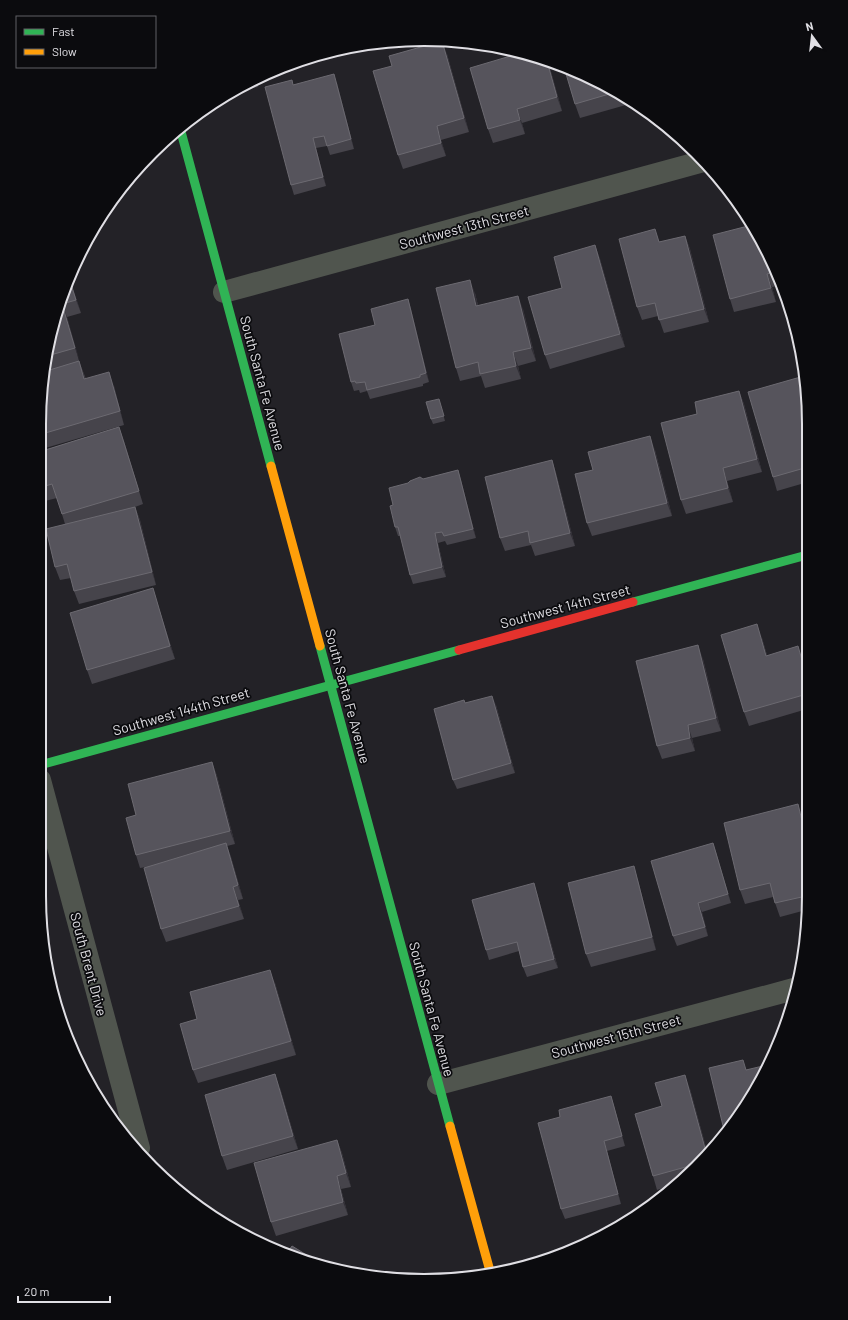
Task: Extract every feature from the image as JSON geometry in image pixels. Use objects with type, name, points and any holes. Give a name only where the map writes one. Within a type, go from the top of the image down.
[{"type":"main road","name":"South Santa Fe Avenue","points":[[182,134],[438,1084],[489,1268]]},
{"type":"main road","name":"Southwest 14th Street","points":[[331,685],[802,557]]},
{"type":"main road","name":"Southwest 144th Street","points":[[46,763],[331,685]]},
{"type":"street","name":"Southwest 13th Street","points":[[224,292],[697,164]]},
{"type":"street","name":"South Brent Drive","points":[[46,802],[137,1142]]},
{"type":"street","name":"Southwest 15th Street","points":[[438,1084],[790,990]]},
{"type":"building","points":[[424,46],[444,47],[464,118],[437,126],[441,143],[398,155],[373,71],[392,66],[389,56]]},
{"type":"building","points":[[510,56],[546,66],[549,67],[557,97],[517,109],[520,120],[488,129],[470,68]]},
{"type":"building","points":[[334,74],[351,139],[327,146],[324,136],[313,138],[323,177],[291,185],[265,87],[292,80],[293,85]]},
{"type":"building","points":[[566,74],[608,94],[575,104]]},
{"type":"building","points":[[746,227],[770,273],[767,274],[771,288],[730,299],[713,235]]},
{"type":"building","points":[[655,229],[659,242],[685,236],[704,309],[659,320],[655,303],[637,307],[619,239]]},
{"type":"building","points":[[595,245],[620,334],[545,355],[528,297],[562,288],[554,257]]},
{"type":"building","points":[[470,280],[476,306],[518,296],[531,348],[513,352],[516,366],[480,374],[478,362],[456,368],[436,288]]},
{"type":"building","points":[[72,287],[76,300],[66,303]]},
{"type":"building","points":[[408,299],[426,373],[420,375],[420,377],[367,390],[365,382],[351,382],[339,334],[375,325],[371,309]]},
{"type":"building","points":[[64,310],[75,348],[52,354]]},
{"type":"building","points":[[79,361],[84,379],[109,372],[120,411],[46,433],[50,370]]},
{"type":"building","points":[[799,377],[802,424],[802,469],[773,477],[748,392]]},
{"type":"building","points":[[739,391],[757,459],[723,468],[728,488],[681,500],[661,423],[697,414],[695,402]]},
{"type":"building","points":[[439,399],[444,416],[431,419],[426,402]]},
{"type":"building","points":[[119,427],[139,491],[62,514],[52,484],[46,486],[46,450]]},
{"type":"building","points":[[650,436],[667,503],[587,523],[575,474],[593,470],[588,452]]},
{"type":"building","points":[[552,460],[570,533],[530,543],[528,531],[500,538],[485,477]]},
{"type":"building","points":[[458,470],[473,529],[444,536],[442,532],[435,533],[442,567],[410,575],[398,527],[395,527],[390,506],[393,505],[389,488],[408,483],[420,477],[423,479]]},
{"type":"building","points":[[135,507],[152,572],[74,591],[67,564],[55,567],[46,529]]},
{"type":"building","points":[[153,588],[170,646],[87,670],[70,613]]},
{"type":"building","points":[[757,624],[766,656],[798,646],[802,660],[802,695],[744,712],[721,635]]},
{"type":"building","points":[[698,645],[716,718],[688,725],[690,738],[657,746],[636,661]]},
{"type":"building","points":[[492,696],[511,763],[453,780],[434,709],[464,700],[465,703]]},
{"type":"building","points":[[212,762],[230,831],[136,855],[126,818],[136,815],[128,784]]},
{"type":"building","points":[[798,804],[802,821],[802,897],[775,903],[770,883],[740,890],[724,823]]},
{"type":"building","points":[[226,843],[238,885],[233,887],[239,906],[161,929],[144,868]]},
{"type":"building","points":[[713,843],[728,894],[698,903],[705,927],[673,936],[651,861]]},
{"type":"building","points":[[634,866],[652,937],[586,954],[568,883]]},
{"type":"building","points":[[534,883],[554,959],[523,967],[517,942],[486,950],[472,900]]},
{"type":"building","points":[[270,970],[291,1041],[193,1070],[180,1024],[197,1019],[190,992]]},
{"type":"building","points":[[743,1060],[746,1070],[761,1066],[738,1106],[723,1127],[709,1068]]},
{"type":"building","points":[[275,1074],[293,1136],[222,1156],[205,1095]]},
{"type":"building","points":[[685,1075],[705,1148],[687,1167],[653,1176],[635,1114],[662,1106],[655,1083]]},
{"type":"building","points":[[611,1096],[622,1136],[604,1141],[618,1194],[561,1209],[538,1123],[560,1117],[559,1110]]},
{"type":"building","points":[[337,1140],[346,1173],[337,1176],[343,1202],[271,1222],[254,1163]]},
{"type":"building","points":[[292,1246],[308,1256],[302,1254],[290,1249]]},
{"type":"traffic: fast","points":[[182,134],[271,466]]},
{"type":"traffic: fast","points":[[633,602],[802,556]]},
{"type":"traffic: fast","points":[[320,646],[450,1126]]},
{"type":"traffic: fast","points":[[46,763],[459,650]]},
{"type":"traffic: slow","points":[[271,466],[320,646]]},
{"type":"traffic: slow","points":[[450,1126],[489,1268]]},
{"type":"traffic: jam","points":[[459,650],[633,602]]}]
